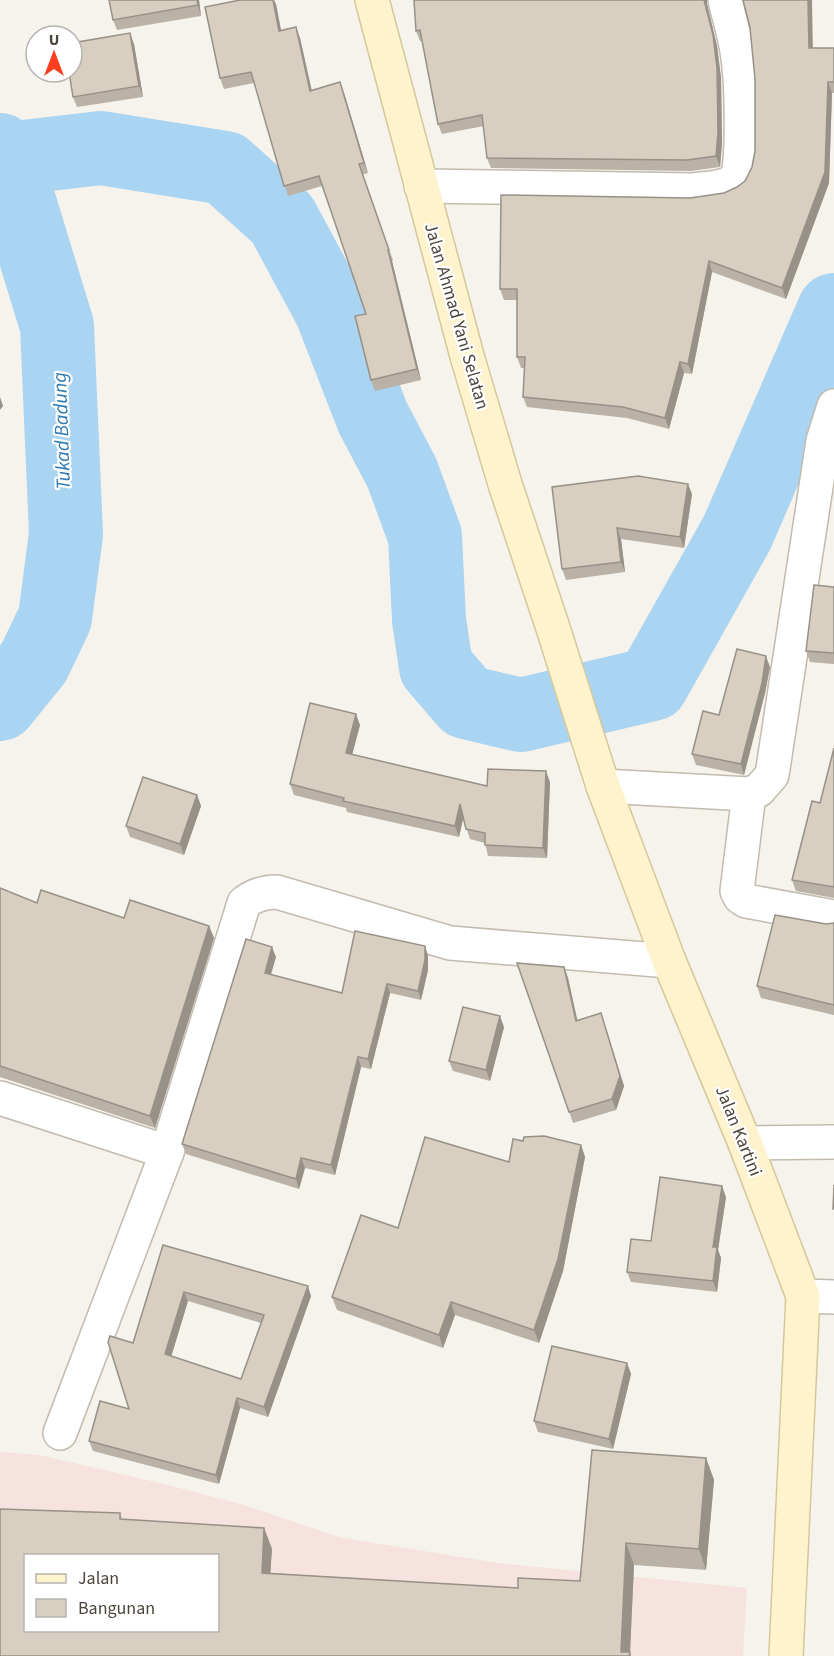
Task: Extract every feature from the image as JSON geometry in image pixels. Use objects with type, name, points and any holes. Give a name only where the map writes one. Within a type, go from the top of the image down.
[{"type":"main road","name":"Jalan Ahmad Yani Selatan","points":[[372,0],[467,356],[499,463],[554,628]]},
{"type":"main road","name":"Jalan Kartini","points":[[554,628],[599,774],[669,961],[745,1143],[819,1296],[786,1656]]},
{"type":"street","points":[[421,186],[692,190],[724,185],[735,179],[739,173],[741,151],[739,66],[725,0]]},
{"type":"street","points":[[599,774],[749,794],[759,790],[772,775],[823,441],[834,406]]},
{"type":"street","points":[[749,794],[737,891],[740,897],[746,901],[834,917]]},
{"type":"street","points":[[60,1433],[167,1152],[244,903],[265,892],[277,892],[450,943],[669,961]]},
{"type":"street","points":[[0,1098],[167,1152]]},
{"type":"street","points":[[745,1143],[834,1142]]},
{"type":"shaded area","points":[[0,1452],[40,1455],[164,1484],[244,1505],[339,1537],[497,1563],[747,1588],[743,1656],[0,1656]]},
{"type":"building","points":[[109,0],[197,0],[198,5],[113,20]]},
{"type":"building","points":[[240,0],[273,0],[279,31],[296,27],[310,91],[340,82],[364,163],[359,164],[389,250],[417,369],[371,380],[355,316],[366,314],[319,176],[284,186],[251,72],[220,78],[205,7]]},
{"type":"building","points":[[414,0],[704,0],[713,35],[717,68],[716,156],[687,160],[487,158],[482,115],[438,124],[420,30],[416,31]]},
{"type":"building","points":[[743,0],[808,0],[809,48],[834,48],[834,82],[828,82],[825,172],[782,288],[709,261],[688,364],[680,362],[665,418],[623,407],[523,397],[525,357],[517,357],[517,289],[500,289],[501,195],[690,198],[724,193],[745,181],[752,167],[755,151],[755,79],[750,28]]},
{"type":"building","points":[[130,33],[139,86],[73,97],[71,84],[84,84],[84,41]]},
{"type":"building","points":[[638,476],[688,484],[680,537],[617,528],[621,562],[562,569],[552,487]]},
{"type":"building","points":[[814,585],[834,587],[834,653],[806,651]]},
{"type":"building","points":[[737,649],[766,656],[762,683],[741,764],[692,754],[703,711],[719,715]]},
{"type":"building","points":[[310,703],[356,714],[346,753],[487,786],[488,769],[546,771],[543,848],[485,845],[485,833],[466,829],[460,804],[455,826],[343,801],[344,798],[290,784]]},
{"type":"building","points":[[834,748],[834,887],[792,880],[812,801],[820,803]]},
{"type":"building","points":[[143,777],[197,795],[180,844],[126,826]]},
{"type":"building","points":[[0,888],[37,903],[41,890],[124,918],[130,900],[209,926],[150,1116],[0,1066]]},
{"type":"building","points":[[775,915],[826,924],[834,923],[834,1005],[757,986]]},
{"type":"building","points":[[355,931],[425,946],[425,960],[418,991],[387,984],[368,1059],[358,1057],[331,1165],[301,1158],[296,1179],[182,1144],[246,939],[272,947],[265,973],[342,993]]},
{"type":"building","points":[[517,963],[564,967],[576,1021],[601,1013],[620,1076],[612,1099],[569,1112]]},
{"type":"building","points":[[463,1007],[500,1016],[486,1070],[449,1061]]},
{"type":"building","points":[[544,1136],[581,1145],[558,1259],[534,1330],[451,1302],[439,1335],[332,1297],[361,1215],[398,1228],[425,1137],[509,1162],[513,1139],[523,1141],[524,1137]]},
{"type":"building","points":[[660,1177],[722,1186],[713,1247],[717,1247],[713,1281],[627,1272],[631,1239],[651,1241]]},
{"type":"building","points":[[163,1245],[308,1286],[264,1407],[237,1398],[216,1475],[89,1441],[100,1401],[129,1409],[108,1342],[110,1336],[133,1343]],"holes":[[[184,1292],[264,1315],[241,1379],[165,1354]]]},
{"type":"building","points":[[552,1346],[627,1363],[609,1439],[534,1421]]},
{"type":"building","points":[[592,1450],[706,1458],[699,1549],[626,1543],[621,1652],[630,1652],[629,1656],[0,1656],[0,1509],[120,1513],[120,1519],[264,1528],[262,1573],[518,1588],[518,1578],[580,1581]]},
{"type":"waterway","points":[[6,159],[101,148],[225,168],[282,219],[331,310],[373,418],[402,473],[425,536],[429,620],[436,667],[466,702],[521,715],[652,684],[737,533],[834,310]]},
{"type":"waterway","name":"Tukad Badung","points":[[0,150],[6,159],[57,326],[66,534],[55,618],[34,662],[0,704]]}]
